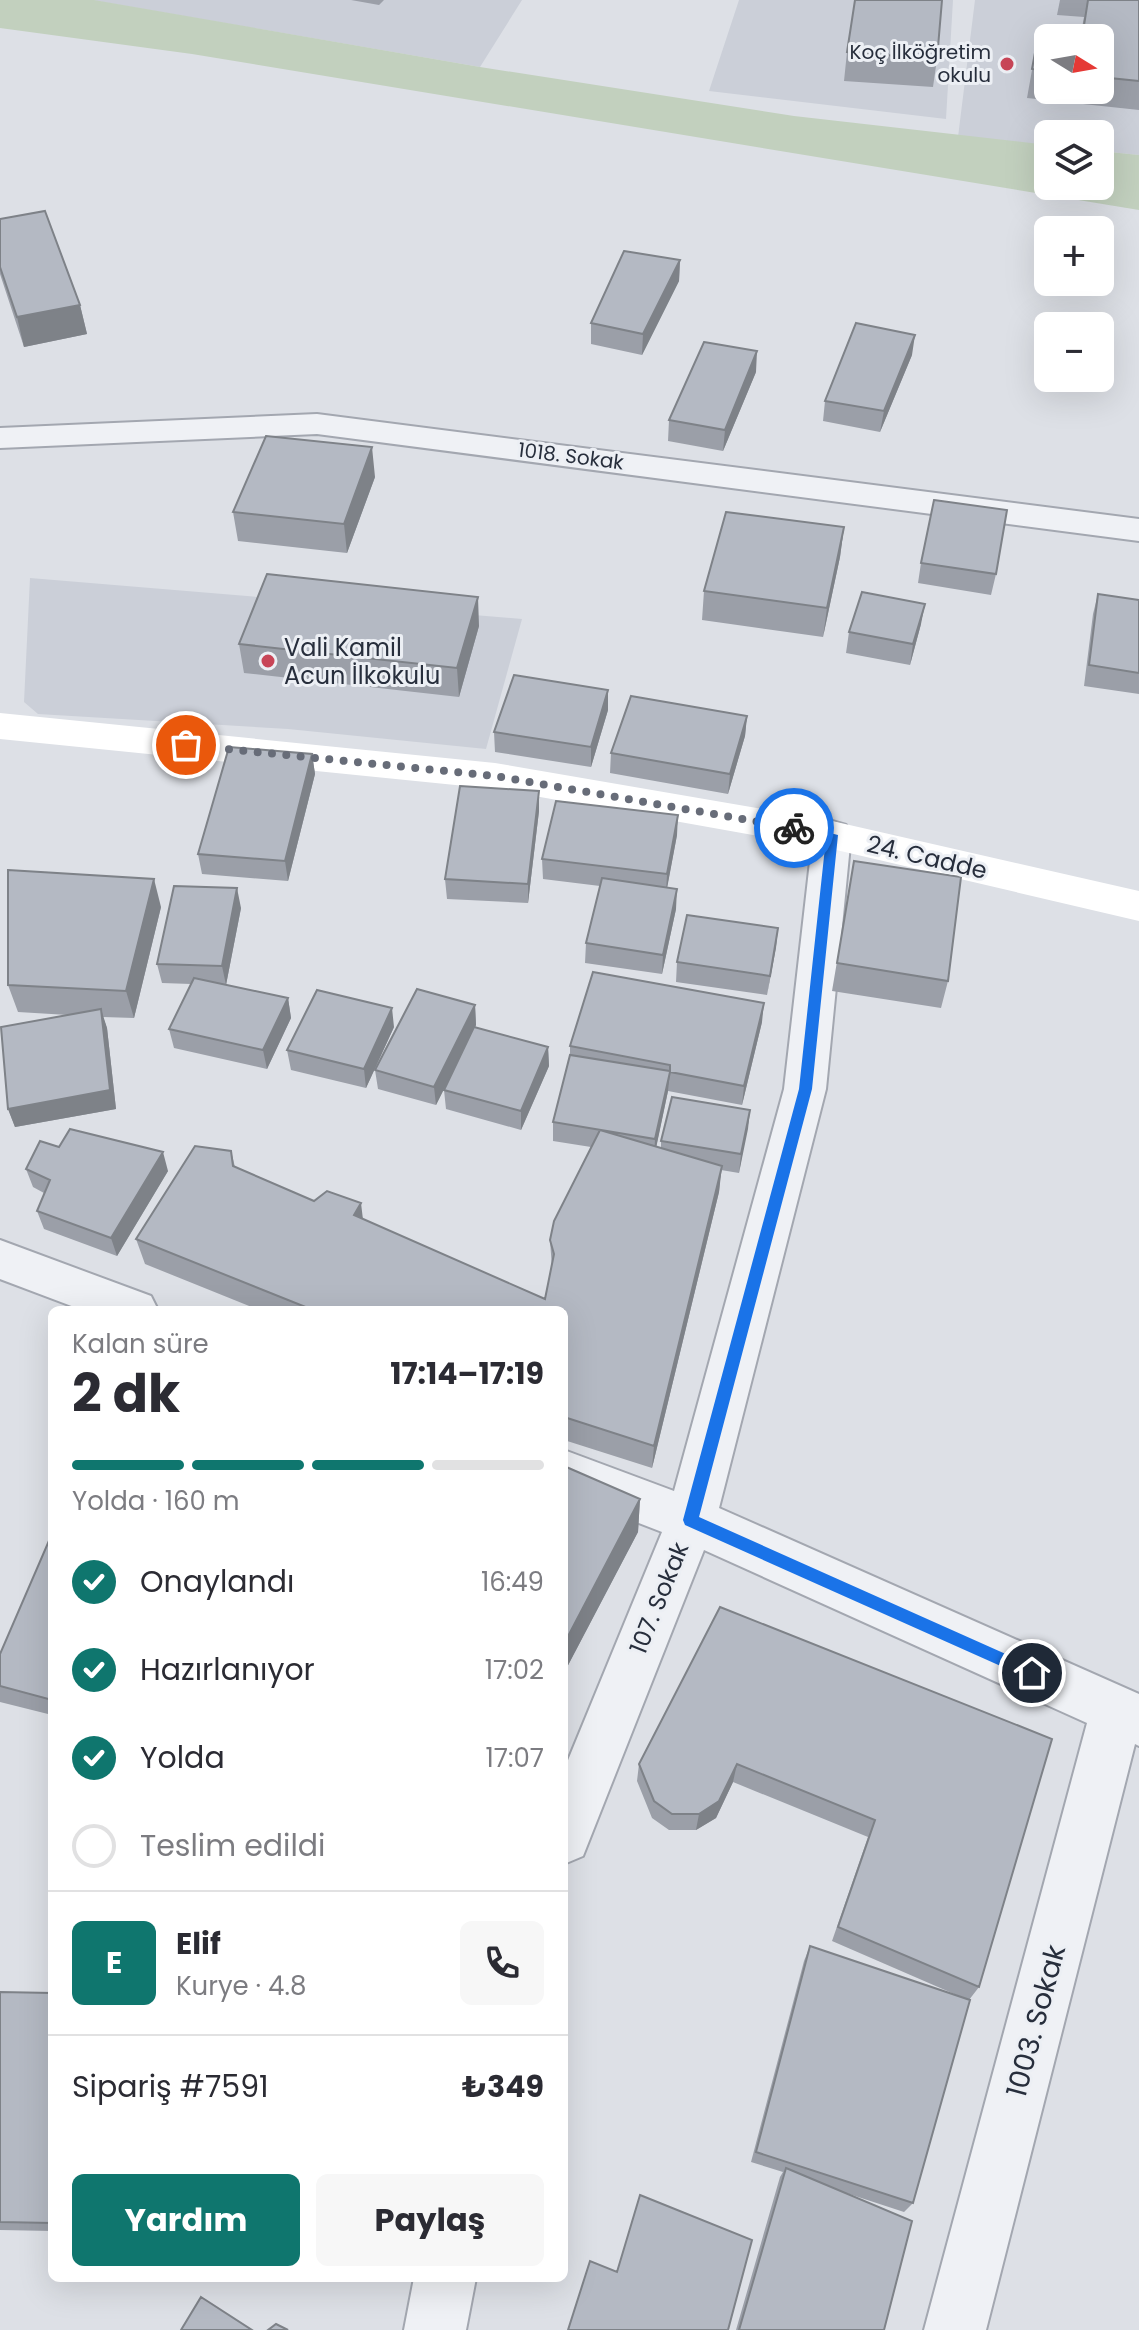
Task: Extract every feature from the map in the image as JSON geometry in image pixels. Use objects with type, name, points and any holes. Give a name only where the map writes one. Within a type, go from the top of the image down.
[{"type":"street","name":"1018. Sokak","points":[[0,438],[317,424],[1139,530]]},
{"type":"street","name":"24. Cadde","points":[[0,726],[495,776],[832,835],[1139,906]]},
{"type":"street","name":"107. Sokak","points":[[568,1827],[691,1520],[805,1089],[832,835]]},
{"type":"street","points":[[0,1259],[124,1306]]},
{"type":"street","points":[[568,1474],[691,1520],[1128,1716]]},
{"type":"street","name":"1003. Sokak","points":[[955,2330],[1128,1716]]},
{"type":"street","points":[[435,2330],[444,2282]]},
{"type":"shaded area","points":[[91,0],[522,0],[480,67]]},
{"type":"shaded area","points":[[739,0],[953,0],[946,119],[709,91]]},
{"type":"shaded area","name":"Koç İlköğretim okulu","points":[[975,0],[1139,0],[1139,155],[1114,152],[1114,120],[1034,120],[1034,145],[958,137]]},
{"type":"shaded area","name":"Vali Kamil Acun İlkokulu","points":[[30,578],[522,619],[486,749],[288,729],[38,714],[24,702]]},
{"type":"green space","points":[[0,0],[94,0],[480,67],[794,116],[1034,143],[1034,193],[192,54],[0,28]]},
{"type":"green space","points":[[1114,152],[1139,155],[1139,210],[1078,200],[1114,200]]},
{"type":"building","points":[[855,0],[942,0],[937,59],[847,52]]},
{"type":"building","points":[[1088,0],[1139,0],[1139,81],[1114,78],[1114,24],[1084,24]]},
{"type":"building","points":[[45,211],[80,305],[17,317],[0,267],[0,219]]},
{"type":"building","points":[[624,251],[680,260],[643,334],[591,323]]},
{"type":"building","points":[[856,323],[915,335],[884,411],[825,401]]},
{"type":"building","points":[[704,342],[757,351],[725,430],[669,420]]},
{"type":"building","points":[[266,436],[372,447],[344,524],[233,512]]},
{"type":"building","points":[[934,500],[1007,510],[996,574],[921,563]]},
{"type":"building","points":[[726,512],[844,527],[827,608],[704,591]]},
{"type":"building","points":[[267,574],[478,597],[457,668],[239,644]]},
{"type":"building","points":[[862,592],[925,604],[913,644],[849,632]]},
{"type":"building","points":[[1098,594],[1139,600],[1139,673],[1089,665]]},
{"type":"building","points":[[514,675],[608,690],[591,747],[494,732]]},
{"type":"building","points":[[631,696],[747,716],[730,774],[611,753]]},
{"type":"building","points":[[229,747],[312,754],[285,861],[198,854]]},
{"type":"building","points":[[460,786],[539,791],[528,884],[445,879]]},
{"type":"building","points":[[556,801],[678,815],[667,874],[542,859]]},
{"type":"building","points":[[854,861],[961,877],[948,981],[837,963]]},
{"type":"building","points":[[8,870],[154,879],[126,991],[8,985]]},
{"type":"building","points":[[602,878],[677,889],[663,955],[586,943]]},
{"type":"building","points":[[174,886],[237,888],[222,966],[157,964]]},
{"type":"building","points":[[687,915],[778,928],[770,976],[677,962]]},
{"type":"building","points":[[593,972],[764,1003],[744,1086],[670,1072],[655,1139],[553,1122],[570,1055],[670,1071],[670,1065],[570,1046]]},
{"type":"building","points":[[194,978],[288,998],[263,1050],[169,1029]]},
{"type":"building","points":[[417,989],[475,1005],[434,1087],[375,1070]]},
{"type":"building","points":[[317,990],[392,1008],[364,1069],[287,1050]]},
{"type":"building","points":[[101,1009],[110,1090],[8,1109],[1,1027]]},
{"type":"building","points":[[474,1027],[548,1047],[521,1111],[444,1090]]},
{"type":"building","points":[[672,1097],[750,1110],[741,1154],[661,1141]]},
{"type":"building","points":[[70,1129],[163,1152],[111,1238],[37,1211],[50,1180],[26,1169],[40,1141],[59,1147]]},
{"type":"building","points":[[600,1130],[722,1166],[654,1446],[568,1418],[568,1306],[303,1306],[136,1239],[195,1146],[231,1151],[233,1166],[314,1201],[327,1191],[361,1203],[354,1215],[545,1299],[554,1254],[550,1240],[554,1221]]},
{"type":"building","points":[[568,1468],[640,1499],[568,1636]]},
{"type":"building","points":[[48,1543],[48,1699],[0,1686],[0,1654]]},
{"type":"building","points":[[720,1607],[1052,1739],[979,1987],[838,1927],[875,1820],[737,1764],[719,1801],[699,1814],[672,1814],[654,1801],[639,1764]]},
{"type":"building","points":[[810,1946],[970,2000],[913,2203],[756,2152]]},
{"type":"building","points":[[0,1992],[48,1993],[48,2223],[0,2222]]},
{"type":"building","points":[[786,2168],[912,2221],[884,2330],[739,2330]]},
{"type":"building","points":[[640,2195],[752,2240],[728,2330],[568,2330],[590,2261],[617,2272]]},
{"type":"building","points":[[201,2297],[252,2330],[181,2330]]},
{"type":"building","points":[[276,2324],[288,2330],[268,2330]]},
{"type":"way so far","points":[[186,745],[495,776],[794,828]]},
{"type":"place","name":"Koç İlköğretim okulu","points":[[1007,64]]},
{"type":"place","name":"Vali Kamil Acun İlkokulu","points":[[268,661]]},
{"type":"route","points":[[794,828],[832,835],[805,1089],[691,1520],[1032,1673]]}]
